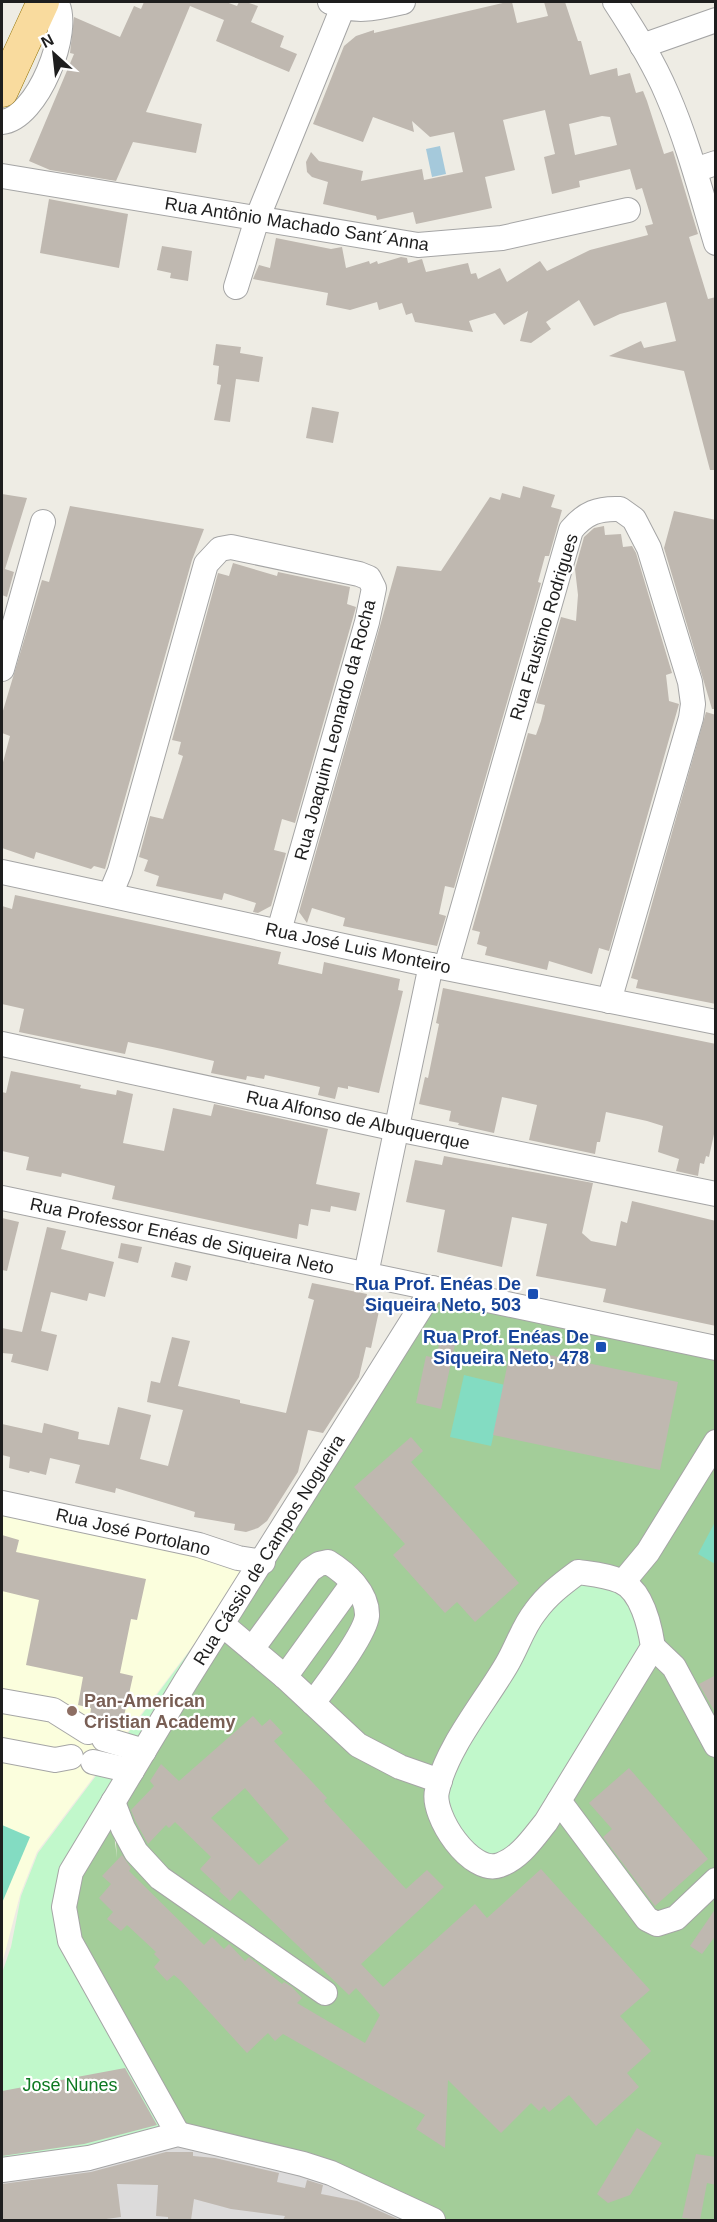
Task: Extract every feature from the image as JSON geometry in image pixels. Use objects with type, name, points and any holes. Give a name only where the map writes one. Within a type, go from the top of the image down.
[{"type":"main road","points":[[5,76],[43,2]]},
{"type":"street","points":[[2,122],[9,121],[27,110],[51,66],[61,26],[60,8],[56,2]]},
{"type":"street","points":[[236,287],[257,219],[338,4],[360,10],[403,2]]},
{"type":"street","points":[[615,2],[642,46],[705,166],[716,243]]},
{"type":"street","points":[[642,46],[716,20]]},
{"type":"street","name":"Rua Antônio Machado Sant´Anna","points":[[2,176],[435,246],[502,238],[628,210]]},
{"type":"street","name":"Rua Faustino Rodrigues","points":[[366,1274],[397,1129],[438,966],[571,530],[580,518],[592,511],[620,509],[634,519],[649,548],[690,682],[693,704],[673,783],[609,1001]]},
{"type":"street","points":[[2,669],[43,522]]},
{"type":"street","name":"Rua Joaquim Leonardo da Rocha","points":[[110,895],[120,871],[206,564],[220,549],[231,547],[359,574],[371,580],[374,588],[367,622],[279,931]]},
{"type":"street","name":"Rua José Luis Monteiro","points":[[2,872],[438,966],[716,1022]]},
{"type":"street","name":"Rua Alfonso de Albuquerque","points":[[2,1044],[397,1129],[716,1194]]},
{"type":"street","name":"Rua Professor Enéas de Siqueira Neto","points":[[2,1198],[716,1348]]},
{"type":"street","name":"Rua Cássio de Campos Nogueira","points":[[178,2134],[70,1941],[64,1907],[70,1872],[433,1288]]},
{"type":"street","points":[[624,1582],[648,1552],[716,1442]]},
{"type":"street","name":"Rua José Portolano","points":[[2,1503],[199,1545],[263,1562]]},
{"type":"street","points":[[252,1649],[305,1577],[319,1564],[328,1562],[353,1583],[366,1604],[367,1618],[355,1642],[313,1703]]},
{"type":"street","points":[[578,1572],[624,1582],[641,1604],[650,1623],[653,1647],[559,1801],[525,1848],[498,1866],[480,1864],[463,1853],[444,1822],[436,1793],[449,1759],[509,1662],[534,1613],[555,1589],[578,1572]]},
{"type":"street","points":[[285,1677],[353,1583]]},
{"type":"street","points":[[223,1625],[285,1677],[358,1744],[400,1767],[440,1781]]},
{"type":"street","points":[[653,1647],[674,1667],[716,1745]]},
{"type":"street","points":[[2,1701],[53,1710],[138,1761]]},
{"type":"street","points":[[77,1759],[92,1733]]},
{"type":"street","points":[[2,1750],[55,1760],[138,1761]]},
{"type":"street","points":[[559,1801],[647,1919],[657,1924],[676,1918],[716,1880]]},
{"type":"street","points":[[113,1802],[136,1852],[160,1878],[325,1994]]},
{"type":"street","points":[[2,2170],[89,2158],[178,2134],[303,2164],[331,2174],[433,2220]]},
{"type":"shaded area","name":"Pan-American Cristian Academy","points":[[2,1507],[204,1549],[250,1570],[37,1852],[20,1895],[2,1964]]},
{"type":"shaded area","points":[[178,2136],[287,2163],[423,2220],[2,2220],[2,2172]]},
{"type":"green space","points":[[436,1297],[715,1349],[715,2220],[434,2220],[189,2134],[72,1941],[73,1874],[111,1810],[117,1858],[113,1802]]},
{"type":"green space","points":[[464,1375],[505,1385],[491,1446],[450,1437]]},
{"type":"green space","points":[[715,1522],[716,1564],[698,1554]]},
{"type":"green space","points":[[578,1572],[623,1582],[653,1647],[546,1822],[498,1866],[444,1822],[449,1759],[534,1613]]},
{"type":"green space","name":"José Nunes","points":[[216,1616],[62,1907],[173,2130],[2,2165],[2,1973],[11,1947],[21,1896],[38,1853]]},
{"type":"green space","points":[[2,1825],[30,1837],[2,1903]]},
{"type":"water","points":[[440,146],[446,174],[432,177],[426,149]]},
{"type":"building","points":[[144,2],[226,2],[237,6],[239,2],[246,2],[258,6],[251,22],[284,36],[280,47],[297,54],[289,72],[216,41],[224,20],[190,6],[146,112],[202,124],[196,153],[133,142],[116,181],[50,170],[29,161],[74,54],[70,53],[74,17],[120,37],[134,6],[141,9]]},
{"type":"building","points":[[507,2],[512,2],[517,23],[548,16],[544,2],[565,2],[578,41],[581,41],[590,75],[617,68],[618,76],[630,73],[636,93],[643,91],[664,154],[673,151],[698,234],[689,237],[708,299],[716,297],[716,470],[710,470],[684,371],[609,356],[641,341],[644,348],[676,341],[666,302],[620,314],[594,326],[579,300],[546,322],[551,329],[531,343],[520,341],[528,311],[504,325],[495,313],[469,321],[473,332],[415,322],[412,313],[406,315],[402,303],[379,310],[377,302],[350,310],[326,305],[328,293],[253,279],[259,265],[270,268],[276,238],[331,249],[342,247],[346,268],[369,261],[370,264],[377,261],[378,264],[401,257],[407,258],[408,263],[422,259],[426,272],[468,263],[471,274],[476,273],[478,279],[500,268],[507,282],[540,261],[547,271],[590,250],[648,235],[645,226],[653,224],[642,188],[636,190],[630,169],[579,181],[580,187],[552,194],[544,157],[555,154],[545,110],[503,120],[515,170],[485,177],[492,208],[416,224],[413,212],[377,220],[376,216],[323,204],[328,182],[312,177],[307,172],[306,162],[311,152],[319,161],[363,171],[361,181],[422,169],[424,180],[463,172],[454,132],[430,137],[412,121],[414,132],[373,117],[363,142],[313,124],[344,46],[356,36],[374,30],[374,33]],"holes":[[[602,116],[610,117],[617,145],[575,155],[569,124]]]},
{"type":"building","points":[[49,199],[128,214],[119,268],[40,253]]},
{"type":"building","points":[[162,246],[192,251],[188,281],[170,278],[171,273],[157,270]]},
{"type":"building","points":[[216,344],[241,347],[240,353],[263,357],[259,382],[236,379],[230,422],[214,420],[221,385],[217,384],[219,366],[213,365]]},
{"type":"building","points":[[312,407],[339,412],[333,443],[306,438]]},
{"type":"building","points":[[523,486],[555,495],[551,507],[562,510],[549,556],[545,556],[538,582],[541,583],[454,888],[445,886],[439,914],[446,916],[437,946],[343,926],[345,918],[312,908],[307,923],[299,912],[397,566],[441,571],[490,497],[500,500],[502,493],[520,498]]},
{"type":"building","points":[[2,494],[27,498],[5,569],[14,572],[7,597],[2,595]]},
{"type":"building","points":[[70,506],[204,529],[192,560],[105,869],[94,866],[91,869],[36,852],[34,859],[2,848],[2,766],[10,736],[2,733],[2,714],[42,580],[49,582]]},
{"type":"building","points":[[674,511],[716,520],[716,709],[712,709],[664,548]]},
{"type":"building","points":[[604,526],[605,535],[621,534],[623,547],[632,546],[636,553],[672,673],[666,675],[669,701],[679,704],[609,951],[599,948],[592,974],[549,961],[547,970],[485,955],[487,947],[477,944],[480,932],[472,930],[528,733],[536,735],[541,721],[545,705],[536,703],[561,617],[576,621],[578,595],[575,569],[584,537],[594,528]]},
{"type":"building","points":[[233,563],[277,576],[278,572],[350,587],[347,604],[356,607],[295,823],[282,819],[274,850],[286,853],[271,906],[258,913],[253,912],[256,903],[224,893],[222,900],[156,886],[159,876],[144,871],[148,860],[139,857],[150,816],[163,819],[172,791],[183,756],[178,754],[181,742],[172,740],[218,573],[229,576]]},
{"type":"building","points":[[706,712],[716,715],[716,1004],[636,988],[638,980],[631,978]]},
{"type":"building","points":[[15,895],[281,952],[278,964],[322,974],[324,962],[400,979],[398,990],[403,991],[379,1093],[348,1086],[348,1089],[338,1087],[335,1099],[318,1095],[320,1087],[265,1075],[264,1079],[247,1076],[246,1080],[211,1073],[214,1061],[162,1049],[128,1042],[125,1054],[19,1032],[24,1009],[2,1004],[2,906],[12,909]]},
{"type":"building","points":[[443,988],[716,1044],[716,1125],[709,1157],[706,1156],[704,1164],[700,1163],[698,1176],[676,1171],[679,1159],[658,1152],[663,1126],[647,1121],[606,1112],[595,1154],[529,1140],[537,1105],[502,1097],[494,1133],[458,1125],[459,1123],[449,1121],[451,1111],[419,1104],[425,1077],[428,1078],[439,1024],[436,1023]]},
{"type":"building","points":[[11,1071],[81,1085],[80,1088],[116,1095],[117,1090],[133,1094],[123,1143],[164,1151],[173,1108],[211,1116],[214,1104],[328,1129],[316,1184],[360,1193],[356,1211],[331,1206],[330,1212],[311,1209],[308,1226],[299,1224],[297,1239],[112,1199],[115,1186],[62,1173],[61,1177],[26,1170],[29,1157],[2,1151],[2,1092],[6,1093]]},
{"type":"building","points":[[444,1156],[593,1183],[582,1233],[591,1241],[616,1246],[621,1221],[627,1223],[632,1201],[716,1221],[716,1326],[603,1302],[606,1289],[536,1276],[547,1224],[512,1217],[502,1267],[437,1252],[445,1210],[406,1202],[415,1160],[442,1165]]},
{"type":"building","points":[[2,1218],[19,1222],[7,1271],[2,1270]]},
{"type":"building","points":[[47,1227],[66,1231],[61,1249],[114,1262],[105,1297],[89,1293],[87,1301],[51,1292],[41,1331],[57,1335],[48,1371],[11,1362],[13,1354],[2,1353],[2,1328],[22,1332]]},
{"type":"building","points":[[121,1243],[142,1247],[138,1263],[118,1258]]},
{"type":"building","points":[[175,1262],[191,1266],[187,1281],[171,1277]]},
{"type":"building","points":[[312,1283],[367,1294],[364,1308],[379,1311],[371,1348],[366,1347],[359,1377],[323,1433],[308,1430],[298,1472],[267,1521],[258,1528],[246,1532],[234,1530],[235,1524],[194,1517],[195,1512],[116,1488],[115,1493],[75,1483],[80,1465],[50,1458],[46,1475],[9,1468],[10,1457],[2,1455],[2,1424],[42,1433],[44,1423],[79,1432],[78,1439],[109,1445],[118,1407],[151,1415],[140,1459],[168,1466],[183,1410],[147,1402],[151,1381],[160,1383],[172,1337],[190,1341],[178,1386],[286,1413],[314,1300],[308,1298]]},
{"type":"building","points":[[442,1331],[457,1335],[441,1409],[416,1403],[426,1356],[436,1358]]},
{"type":"building","points":[[511,1347],[678,1382],[660,1470],[493,1435]]},
{"type":"building","points":[[411,1437],[423,1451],[411,1462],[519,1583],[475,1622],[457,1602],[445,1613],[393,1555],[405,1544],[354,1487]]},
{"type":"building","points":[[2,1535],[19,1540],[16,1552],[146,1579],[137,1620],[131,1619],[120,1673],[133,1676],[122,1725],[111,1723],[110,1726],[100,1725],[90,1716],[91,1708],[78,1705],[83,1677],[26,1665],[39,1600],[2,1591]]},
{"type":"building","points":[[716,1675],[716,1714],[699,1684]]},
{"type":"building","points":[[253,1716],[262,1726],[270,1719],[283,1733],[274,1741],[327,1798],[324,1801],[406,1889],[427,1870],[444,1887],[361,1964],[383,1987],[475,1904],[487,1918],[541,1869],[650,1990],[620,2016],[651,2051],[627,2073],[639,2087],[596,2126],[569,2095],[549,2112],[544,2106],[539,2111],[531,2103],[501,2133],[448,2080],[445,2148],[416,2129],[425,2115],[283,2034],[275,2041],[268,2033],[247,2053],[181,1981],[174,1975],[167,1981],[154,1967],[160,1960],[154,1954],[156,1952],[127,1925],[121,1931],[107,1919],[113,1912],[99,1898],[111,1884],[102,1876],[122,1855],[131,1868],[129,1871],[204,1945],[212,1937],[224,1949],[229,1944],[245,1961],[249,1957],[282,1984],[284,1982],[292,1987],[302,1998],[297,2003],[365,2043],[380,2015],[356,1988],[349,1995],[240,1890],[230,1901],[219,1891],[221,1889],[200,1869],[211,1857],[175,1822],[169,1828],[166,1825],[148,1844],[131,1810],[154,1786],[150,1781],[161,1764],[179,1781]],"holes":[[[245,1788],[289,1839],[259,1865],[211,1818]]]},
{"type":"building","points":[[629,1768],[708,1859],[655,1906],[603,1837],[612,1829],[589,1803]]},
{"type":"building","points":[[716,1908],[716,1935],[702,1954],[690,1946]]},
{"type":"building","points":[[125,2068],[157,2125],[84,2144],[2,2156],[2,2091]]},
{"type":"building","points":[[637,2128],[662,2143],[630,2195],[608,2203],[597,2194]]},
{"type":"building","points":[[166,2152],[193,2152],[193,2156],[215,2158],[279,2173],[277,2182],[305,2188],[307,2180],[323,2185],[321,2194],[357,2201],[400,2220],[283,2220],[285,2216],[231,2209],[194,2199],[191,2220],[168,2220],[168,2217],[156,2216],[158,2185],[117,2184],[121,2217],[99,2220],[2,2220],[2,2184],[91,2172]]},
{"type":"building","points":[[696,2154],[716,2157],[716,2185],[707,2183],[700,2220],[682,2218]]},
{"type":"place","name":"Rua Prof. Enéas De Siqueira Neto, 503","points":[[533,1294]]},
{"type":"place","name":"Rua Prof. Enéas De Siqueira Neto, 478","points":[[601,1347]]},
{"type":"place","name":"Pan-American Cristian Academy","points":[[72,1711]]}]
